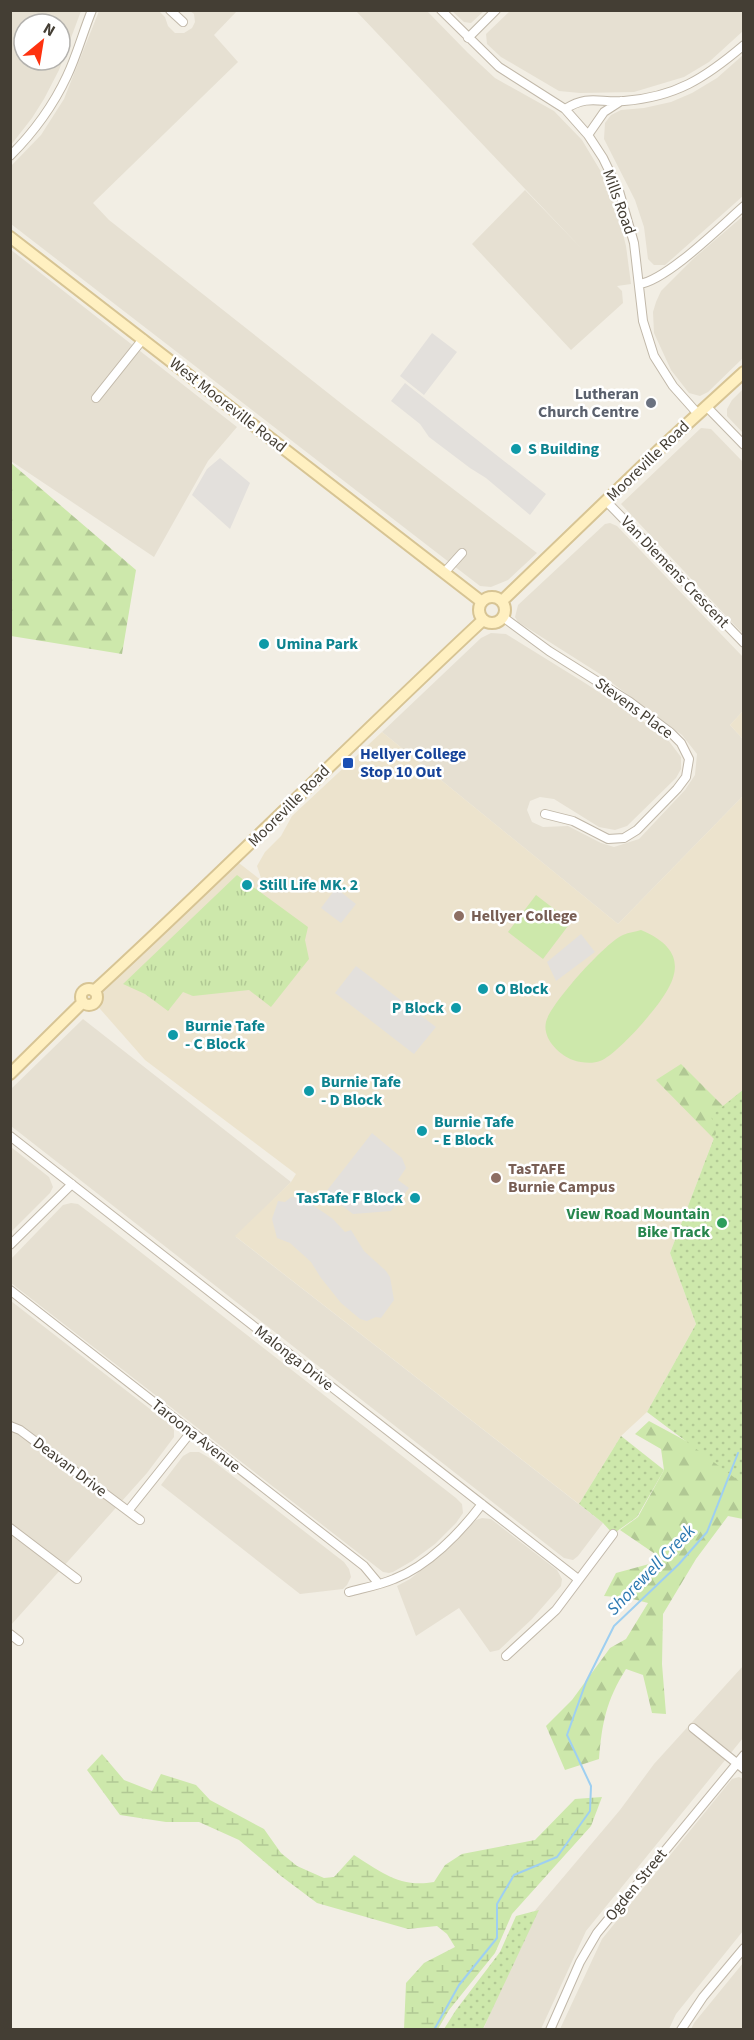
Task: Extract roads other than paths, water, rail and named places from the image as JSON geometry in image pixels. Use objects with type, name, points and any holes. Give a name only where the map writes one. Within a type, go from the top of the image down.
[{"type":"main road","name":"West Mooreville Road","points":[[10,237],[482,602]]},
{"type":"main road","name":"Mooreville Road","points":[[502,602],[744,372]]},
{"type":"main road","points":[[489,597],[502,602],[505,609],[503,617],[494,623],[483,620],[479,613],[482,602],[489,597]]},
{"type":"main road","name":"Mooreville Road","points":[[10,1074],[83,1002],[90,1004],[94,1002],[96,997],[94,991],[203,891],[361,734],[483,620]]},
{"type":"street","points":[[10,156],[25,141],[52,105],[68,75],[92,10]]},
{"type":"street","points":[[170,10],[183,22]]},
{"type":"street","name":"Mills Road","points":[[441,10],[499,67],[565,109],[588,135],[603,158],[619,191],[634,243],[643,321],[654,356],[673,386],[702,410]]},
{"type":"street","points":[[468,38],[496,10]]},
{"type":"street","points":[[565,109],[576,102],[596,99],[621,101],[668,94],[715,69],[744,45]]},
{"type":"street","points":[[588,135],[604,112],[621,101]]},
{"type":"street","points":[[639,284],[663,275],[744,206]]},
{"type":"street","points":[[96,398],[143,339]]},
{"type":"street","points":[[702,410],[744,445]]},
{"type":"street","name":"Van Diemens Crescent","points":[[606,501],[744,643]]},
{"type":"street","points":[[444,573],[462,553]]},
{"type":"street","name":"Stevens Place","points":[[503,617],[549,651],[630,702],[663,727],[681,743],[688,759],[686,777],[677,789],[637,830],[624,838],[608,839],[573,821],[545,814]]},
{"type":"street","name":"Malonga Drive","points":[[10,1136],[578,1579]]},
{"type":"street","points":[[10,1245],[72,1185]]},
{"type":"street","name":"Taroona Avenue","points":[[10,1290],[364,1566],[380,1584]]},
{"type":"street","name":"Deavan Drive","points":[[10,1426],[20,1430],[140,1520]]},
{"type":"street","points":[[128,1511],[191,1432]]},
{"type":"street","points":[[349,1592],[396,1579],[411,1570],[440,1550],[482,1504]]},
{"type":"street","points":[[10,1528],[77,1579]]},
{"type":"street","points":[[506,1656],[556,1610],[613,1534]]},
{"type":"street","points":[[10,1634],[19,1641]]},
{"type":"street","points":[[693,1728],[740,1766]]},
{"type":"street","name":"Ogden Street","points":[[550,2030],[580,1962],[597,1933],[740,1766],[744,1755]]},
{"type":"street","points":[[681,2030],[703,1997],[744,1948]]},
{"type":"waterway","name":"Shorewell Creek","points":[[434,2030],[459,1985],[497,1938],[497,1904],[514,1875],[557,1857],[590,1811],[591,1786],[567,1735],[586,1682],[614,1626],[679,1564],[707,1532],[738,1453]]},
{"type":"place","name":"Lutheran Church Centre","points":[[651,403]]},
{"type":"place","name":"S Building","points":[[516,449]]},
{"type":"place","name":"Umina Park","points":[[264,644]]},
{"type":"place","name":"Hellyer College Stop 10 Out","points":[[348,763]]},
{"type":"place","name":"Still Life MK. 2","points":[[247,885]]},
{"type":"place","name":"Hellyer College","points":[[459,916]]},
{"type":"place","name":"O Block","points":[[483,989]]},
{"type":"place","name":"P Block","points":[[456,1008]]},
{"type":"place","name":"Burnie Tafe - C Block","points":[[173,1035]]},
{"type":"place","name":"Burnie Tafe - D Block","points":[[309,1091]]},
{"type":"place","name":"Burnie Tafe - E Block","points":[[422,1131]]},
{"type":"place","name":"TasTAFE Burnie Campus","points":[[496,1178]]},
{"type":"place","name":"TasTafe F Block","points":[[415,1198]]},
{"type":"place","name":"View Road Mountain Bike Track","points":[[722,1223]]}]
